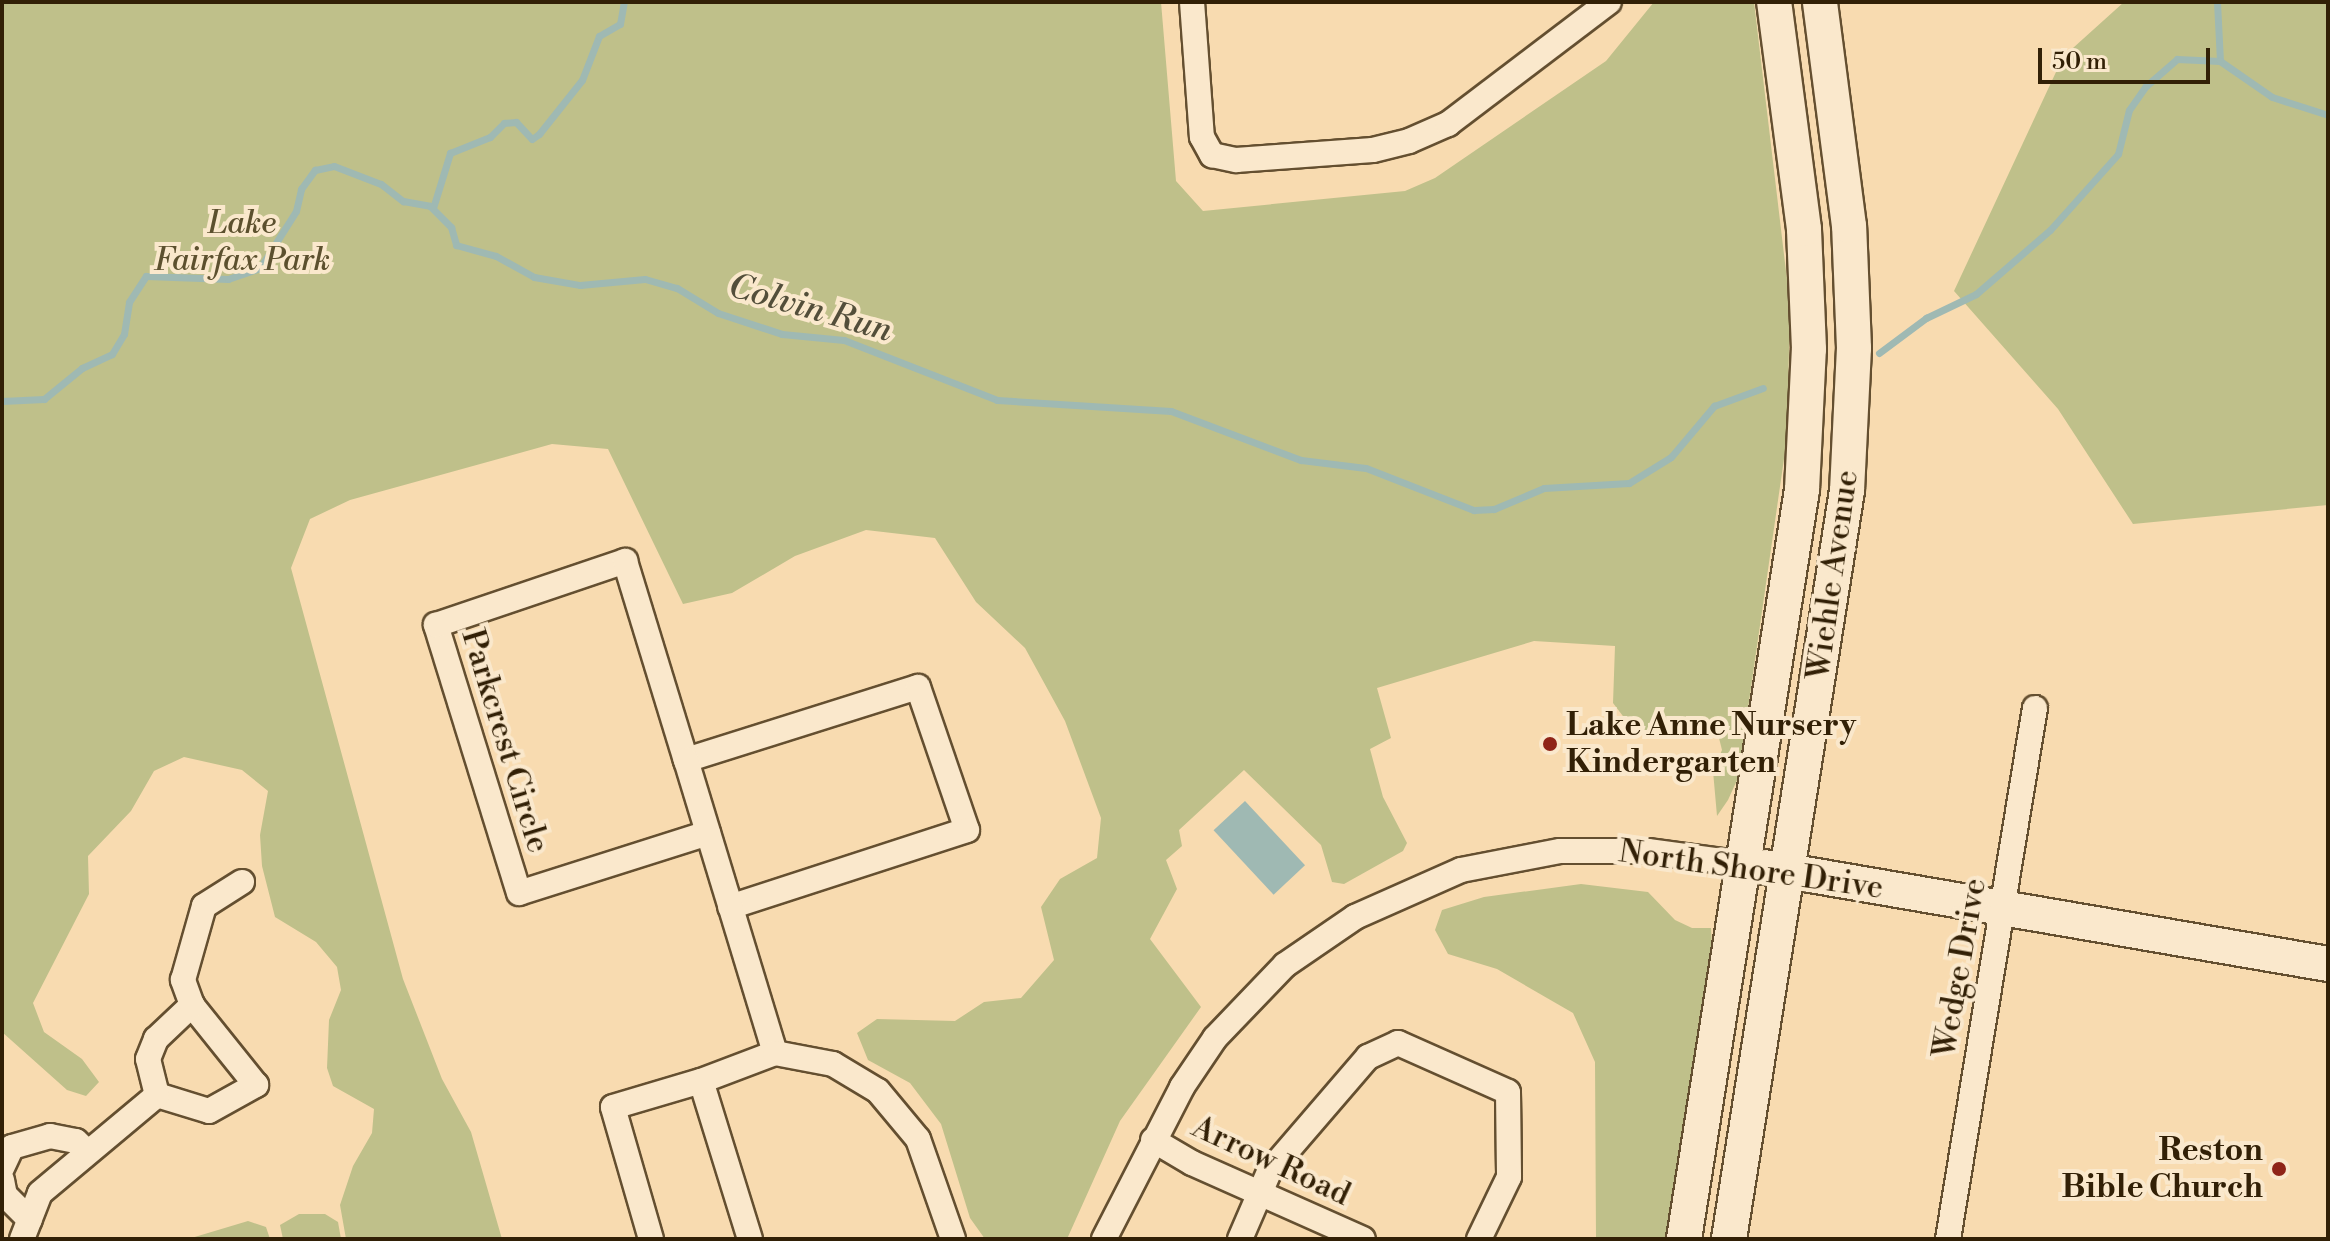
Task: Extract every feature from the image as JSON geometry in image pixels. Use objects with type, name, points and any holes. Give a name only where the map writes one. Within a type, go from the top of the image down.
[{"type":"main road","name":"Wiehle Avenue","points":[[1684,1239],[1802,490],[1808,402],[1804,229],[1774,2]]},
{"type":"main road","name":"Wiehle Avenue","points":[[1729,1239],[1839,548],[1854,402],[1849,226],[1820,2]]},
{"type":"main road","name":"North Shore Drive","points":[[1744,864],[2328,964]]},
{"type":"street","points":[[1192,2],[1202,137],[1212,155],[1236,160],[1373,150],[1409,141],[1448,124],[1609,2]]},
{"type":"street","name":"Parkcrest Circle","points":[[708,833],[519,893],[436,625],[625,561],[686,760],[708,833],[730,907],[775,1053]]},
{"type":"street","points":[[686,760],[918,687],[967,830],[730,907]]},
{"type":"street","name":"Wedge Drive","points":[[1948,1239],[2035,708]]},
{"type":"street","name":"North Shore Drive","points":[[1104,1239],[1153,1140],[1202,1056],[1250,998],[1321,938],[1392,897],[1461,870],[1560,851],[1648,851],[1744,864]]},
{"type":"street","points":[[157,1095],[209,1111],[256,1085],[192,1005],[183,980],[204,906],[242,882]]},
{"type":"street","points":[[157,1095],[148,1059],[156,1039],[192,1005]]},
{"type":"street","points":[[1240,1239],[1269,1172],[1368,1057],[1385,1046],[1408,1044],[1508,1092],[1509,1177],[1479,1239]]},
{"type":"street","points":[[651,1239],[613,1107],[701,1081],[775,1053],[833,1064],[878,1091],[918,1139],[953,1239]]},
{"type":"street","points":[[701,1081],[750,1239]]},
{"type":"street","points":[[26,1230],[40,1193],[157,1095]]},
{"type":"street","points":[[2,1168],[12,1147],[50,1136],[76,1141],[87,1152]]},
{"type":"street","name":"Arrow Road","points":[[1153,1140],[1259,1194],[1363,1239]]},
{"type":"street","points":[[2,1180],[5,1195],[26,1230]]},
{"type":"green space","name":"Lake Fairfax Park","points":[[2,2],[1161,2],[1176,181],[1203,211],[1405,191],[1435,178],[1606,61],[1654,2],[1754,2],[1790,305],[1787,438],[1738,778],[1728,800],[1717,816],[1713,771],[1722,750],[1718,734],[1696,719],[1647,733],[1632,728],[1613,703],[1615,646],[1534,641],[1377,688],[1391,738],[1370,749],[1383,797],[1407,843],[1403,851],[1344,884],[1332,882],[1321,845],[1244,770],[1179,830],[1182,846],[1166,860],[1177,889],[1150,939],[1201,1007],[1120,1121],[1067,1239],[985,1239],[970,1218],[941,1124],[910,1083],[868,1060],[857,1033],[877,1019],[955,1021],[984,1002],[1021,998],[1054,960],[1041,907],[1060,879],[1097,858],[1101,818],[1065,721],[1025,648],[976,602],[935,538],[866,530],[795,556],[732,593],[683,604],[608,449],[552,444],[350,500],[310,519],[291,568],[403,979],[442,1079],[471,1132],[502,1239],[346,1239],[340,1205],[353,1166],[372,1133],[374,1109],[333,1086],[327,1068],[329,1020],[341,990],[337,967],[316,942],[275,917],[262,866],[260,835],[268,791],[242,770],[184,757],[154,771],[131,811],[88,856],[89,894],[33,1003],[44,1032],[82,1059],[99,1082],[86,1096],[67,1090],[2,1032]]},
{"type":"green space","points":[[2124,2],[2328,2],[2328,505],[2133,524],[2058,409],[1954,291],[2063,57]]},
{"type":"green space","points":[[1581,884],[1648,892],[1675,920],[1692,928],[1711,928],[1713,963],[1668,1239],[1596,1239],[1595,1062],[1573,1013],[1497,969],[1448,954],[1435,930],[1442,910],[1484,897]]},
{"type":"green space","points":[[299,1214],[325,1214],[338,1222],[341,1239],[283,1239],[280,1225]]},
{"type":"green space","points":[[248,1221],[266,1227],[270,1239],[188,1239]]},
{"type":"water","points":[[1245,801],[1305,865],[1274,895],[1214,830]]},
{"type":"waterway","points":[[433,208],[450,153],[490,137],[504,123],[516,122],[532,139],[539,134],[582,80],[599,36],[620,24],[624,2]]},
{"type":"waterway","points":[[2217,2],[2220,61]]},
{"type":"waterway","name":"Colvin Run","points":[[1879,353],[1926,318],[1976,294],[2050,230],[2118,154],[2129,110],[2146,86],[2177,59],[2220,61],[2272,97],[2328,115]]},
{"type":"waterway","name":"Colvin Run","points":[[2,401],[44,399],[82,368],[112,354],[124,334],[129,302],[146,276],[228,279],[260,268],[296,211],[301,189],[315,170],[334,166],[381,184],[403,201],[430,206],[451,227],[456,245],[496,256],[534,277],[580,285],[645,279],[677,288],[718,313],[782,334],[844,340],[997,400],[1171,411],[1301,460],[1366,468],[1474,510],[1494,509],[1544,488],[1629,483],[1671,457],[1714,406],[1763,388]]},
{"type":"place","name":"Lake Anne Nursery Kindergarten","points":[[1550,744]]},
{"type":"place","name":"Reston Bible Church","points":[[2279,1169]]}]
